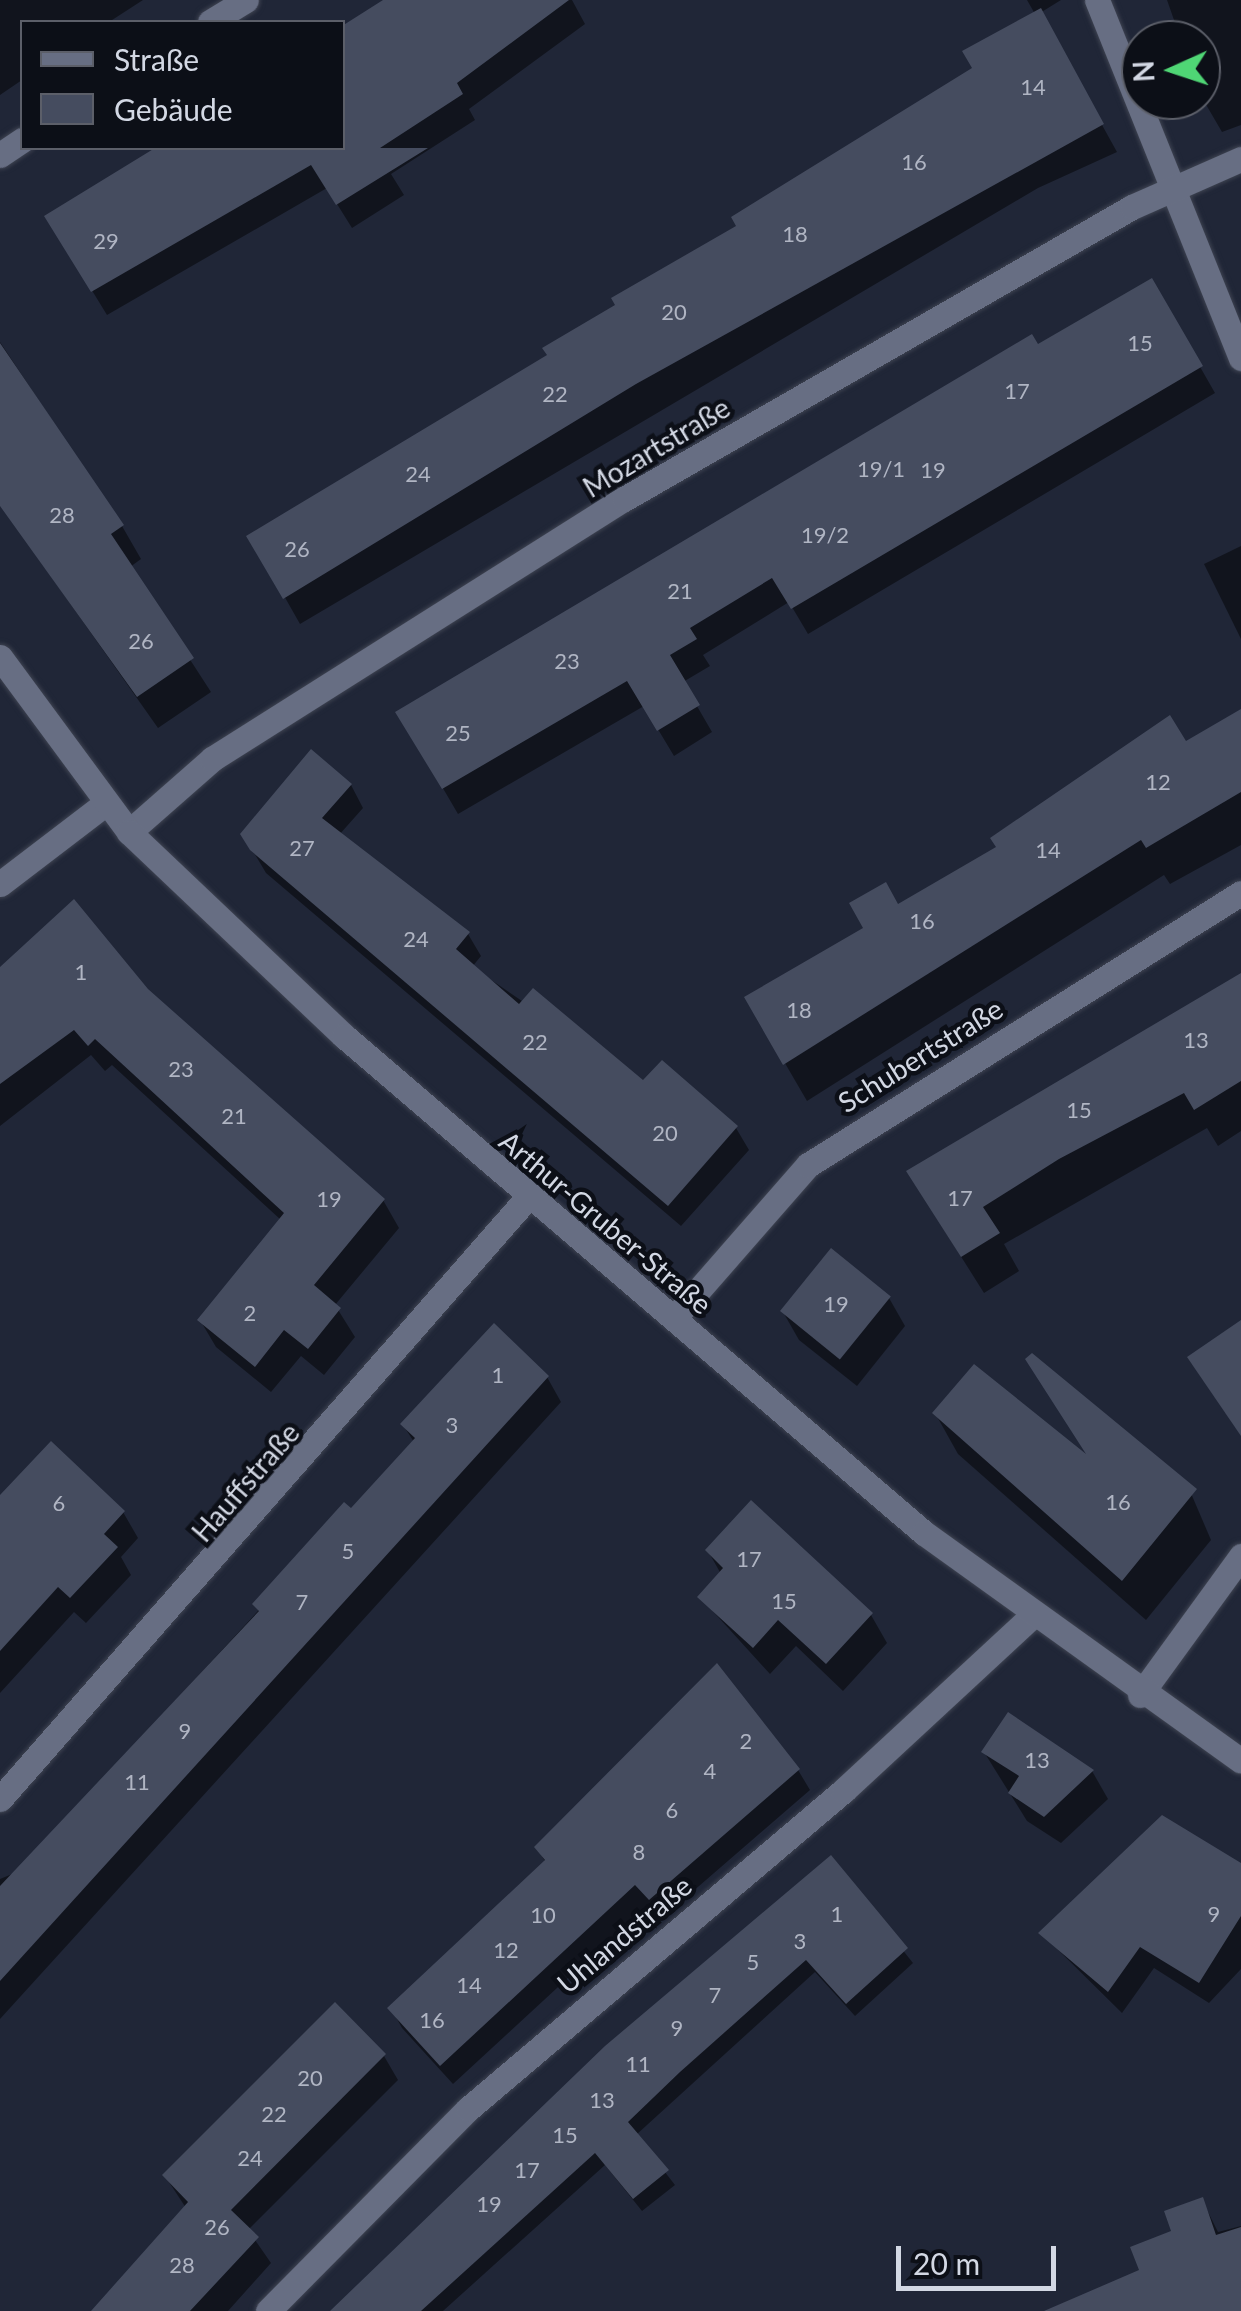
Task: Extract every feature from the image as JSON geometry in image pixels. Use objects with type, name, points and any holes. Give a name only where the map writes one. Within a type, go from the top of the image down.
[{"type":"street","points":[[213,20],[246,0]]},
{"type":"street","points":[[1097,0],[1241,358]]},
{"type":"street","name":"Mozartstraße","points":[[129,832],[212,759],[624,499],[1173,186],[1241,158]]},
{"type":"street","name":"Arthur-Gruber-Straße","points":[[0,657],[129,832],[205,912],[528,1198],[1031,1617],[1140,1695],[1241,1760]]},
{"type":"street","points":[[0,884],[106,803]]},
{"type":"street","name":"Schubertstraße","points":[[674,1318],[808,1164],[1241,893]]},
{"type":"street","name":"Hauffstraße","points":[[0,1799],[528,1198]]},
{"type":"street","points":[[1140,1695],[1241,1556]]},
{"type":"street","name":"Uhlandstraße","points":[[268,2311],[482,2096],[858,1778],[1031,1617]]},
{"type":"building","points":[[383,0],[569,0],[457,83],[463,94],[380,148],[428,148],[336,205],[311,165],[91,292],[44,216],[152,150],[345,150],[345,24]]},
{"type":"building","points":[[1041,8],[1104,124],[636,384],[283,599],[246,536],[547,355],[542,348],[615,305],[611,298],[736,226],[731,217],[972,68],[962,51]]},
{"type":"building","points":[[1152,278],[1203,366],[791,609],[772,578],[690,628],[697,639],[670,655],[700,705],[657,731],[627,681],[442,789],[395,712],[1032,334],[1038,344]]},
{"type":"building","points":[[0,343],[124,525],[111,534],[194,658],[137,697],[0,506]]},
{"type":"building","points":[[1241,709],[1241,792],[1146,848],[1141,840],[783,1065],[744,997],[863,928],[849,903],[886,882],[898,904],[996,847],[990,838],[1170,715],[1186,741]]},
{"type":"building","points":[[311,749],[352,784],[322,818],[470,932],[456,949],[519,1004],[533,988],[643,1080],[662,1060],[738,1126],[668,1206],[250,850],[240,834]]},
{"type":"building","points":[[74,899],[148,989],[385,1199],[314,1285],[341,1308],[308,1349],[284,1330],[255,1367],[197,1320],[284,1213],[95,1039],[88,1046],[74,1030],[0,1084],[0,967]]},
{"type":"building","points":[[1241,973],[1241,1081],[1194,1110],[1184,1093],[1059,1159],[983,1207],[1000,1233],[961,1257],[906,1171]]},
{"type":"building","points":[[831,1248],[891,1296],[840,1359],[780,1311]]},
{"type":"building","points":[[1241,1320],[1241,1436],[1187,1357]]},
{"type":"building","points":[[494,1323],[549,1376],[0,1981],[0,1886],[259,1611],[252,1604],[344,1502],[351,1508],[415,1438],[400,1424]]},
{"type":"building","points":[[1032,1353],[1197,1489],[1122,1581],[932,1413],[974,1364],[1086,1454],[1025,1359]]},
{"type":"building","points":[[51,1441],[125,1511],[104,1534],[118,1547],[70,1598],[58,1587],[0,1651],[0,1495]]},
{"type":"building","points":[[751,1500],[873,1613],[826,1664],[778,1620],[753,1648],[697,1597],[723,1568],[705,1550]]},
{"type":"building","points":[[717,1663],[800,1769],[649,1900],[635,1885],[440,2066],[387,2008],[545,1860],[534,1847]]},
{"type":"building","points":[[1008,1712],[1094,1770],[1044,1817],[1008,1793],[1019,1776],[981,1752]]},
{"type":"building","points":[[1162,1815],[1241,1863],[1241,1916],[1199,1983],[1140,1947],[1108,1992],[1038,1933]]},
{"type":"building","points":[[831,1855],[908,1948],[846,2004],[806,1960],[680,2072],[628,2122],[669,2170],[633,2199],[595,2153],[421,2311],[330,2311],[605,2046]]},
{"type":"building","points":[[335,2002],[386,2054],[231,2210],[259,2237],[190,2311],[91,2311],[188,2202],[162,2175]]},
{"type":"building","points":[[1203,2197],[1216,2235],[1241,2227],[1241,2311],[1044,2311],[1139,2270],[1130,2247],[1171,2231],[1164,2211]]}]
